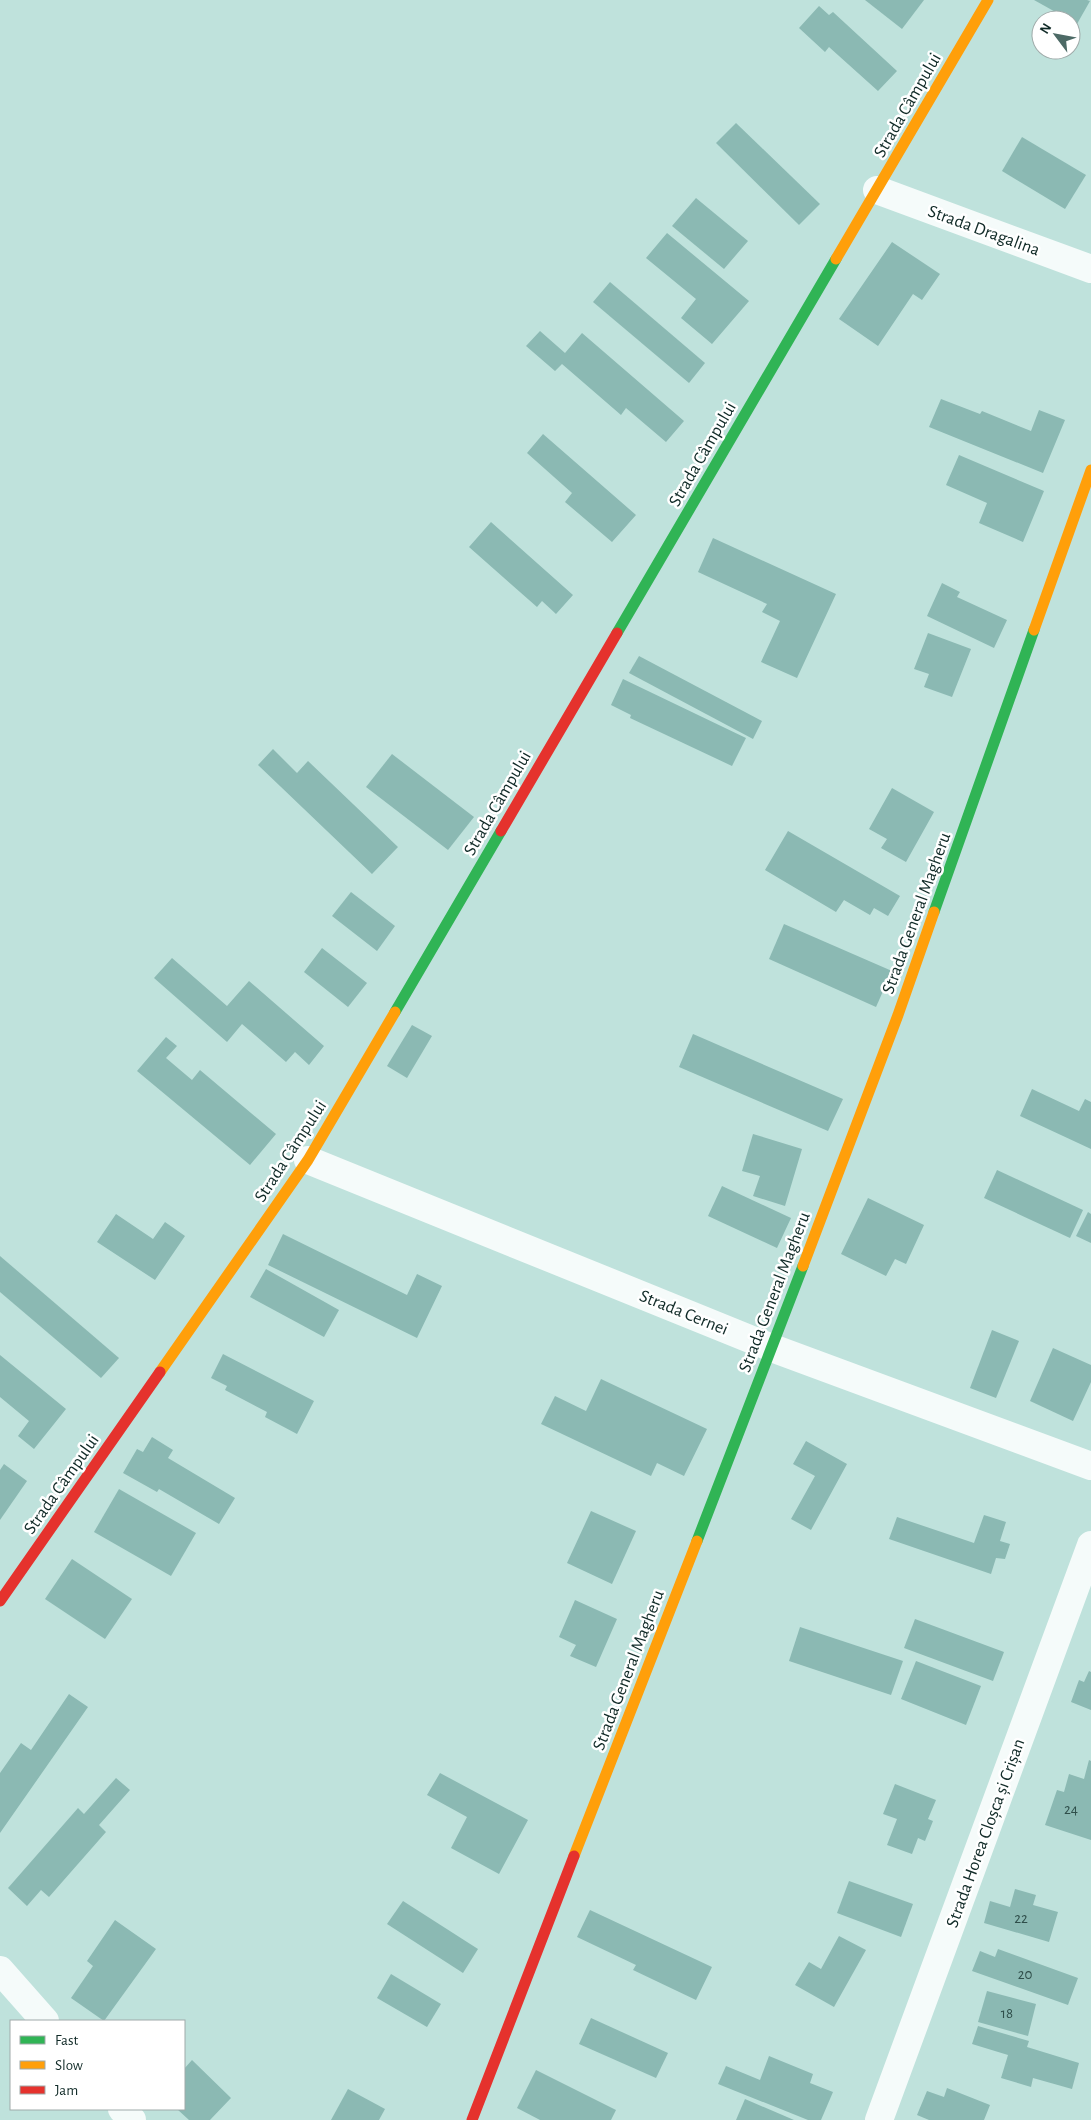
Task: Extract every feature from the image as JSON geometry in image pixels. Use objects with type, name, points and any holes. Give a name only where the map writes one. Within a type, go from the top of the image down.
[{"type":"street","name":"Strada Câmpului","points":[[0,1601],[308,1160],[988,0]]},
{"type":"street","name":"Strada Dragalina","points":[[877,190],[1091,269]]},
{"type":"street","name":"Strada General Magheru","points":[[472,2120],[772,1348],[898,1015],[1091,470]]},
{"type":"street","name":"Strada Cernei","points":[[308,1160],[772,1348],[1091,1466]]},
{"type":"street","name":"Strada Horea Cloșca și Crișan","points":[[879,2120],[1091,1545]]},
{"type":"street","points":[[0,1970],[44,2020]]},
{"type":"street","points":[[123,2110],[132,2120]]},
{"type":"building","points":[[865,0],[924,0],[902,29]]},
{"type":"building","points":[[1034,0],[1090,1],[1081,17],[1081,10],[1052,10]]},
{"type":"building","points":[[819,6],[829,15],[833,12],[897,71],[878,91],[829,47],[825,52],[799,28]]},
{"type":"building","points":[[736,123],[820,204],[799,225],[716,143]]},
{"type":"building","points":[[1022,137],[1086,175],[1065,209],[1002,171]]},
{"type":"building","points":[[696,198],[748,241],[724,269],[672,226]]},
{"type":"building","points":[[667,233],[749,301],[712,344],[681,318],[696,299],[646,258]]},
{"type":"building","points":[[892,242],[940,274],[922,300],[913,294],[878,346],[839,319]]},
{"type":"building","points":[[610,282],[705,363],[689,383],[593,302]]},
{"type":"building","points":[[540,331],[565,353],[582,333],[684,421],[666,442],[626,408],[621,415],[562,364],[555,371],[526,346]]},
{"type":"building","points":[[941,399],[980,414],[982,411],[1031,431],[1039,410],[1065,420],[1043,473],[929,427]]},
{"type":"building","points":[[543,434],[636,515],[612,542],[565,502],[572,493],[527,453]]},
{"type":"building","points":[[959,455],[1044,491],[1023,542],[979,523],[987,503],[946,485]]},
{"type":"building","points":[[491,522],[573,595],[556,614],[542,601],[537,607],[469,547]]},
{"type":"building","points":[[713,538],[836,594],[797,678],[761,662],[780,621],[762,612],[767,604],[698,572]]},
{"type":"building","points":[[942,583],[960,592],[957,597],[1007,620],[994,648],[927,616]]},
{"type":"building","points":[[928,633],[971,649],[952,697],[924,687],[929,674],[914,669]]},
{"type":"building","points":[[639,656],[762,721],[753,739],[629,673]]},
{"type":"building","points":[[623,679],[746,738],[732,766],[630,718],[631,715],[611,705]]},
{"type":"building","points":[[273,749],[297,773],[308,761],[398,847],[372,874],[258,765]]},
{"type":"building","points":[[392,754],[474,817],[448,850],[366,787]]},
{"type":"building","points":[[892,788],[934,812],[906,862],[881,848],[887,839],[869,829]]},
{"type":"building","points":[[788,831],[900,896],[888,916],[874,908],[870,915],[844,900],[836,912],[765,870]]},
{"type":"building","points":[[351,892],[395,926],[377,951],[332,916]]},
{"type":"building","points":[[784,924],[892,971],[876,1007],[769,959]]},
{"type":"building","points":[[322,948],[367,983],[348,1007],[304,972]]},
{"type":"building","points":[[172,958],[227,1006],[249,981],[324,1046],[309,1065],[295,1052],[286,1062],[242,1024],[227,1042],[154,978]]},
{"type":"building","points":[[412,1025],[432,1036],[407,1078],[387,1066]]},
{"type":"building","points":[[693,1034],[843,1099],[828,1131],[679,1067]]},
{"type":"building","points":[[166,1037],[177,1046],[166,1058],[192,1080],[200,1070],[276,1134],[250,1165],[137,1071]]},
{"type":"building","points":[[1032,1089],[1079,1111],[1085,1099],[1091,1102],[1091,1149],[1020,1116]]},
{"type":"building","points":[[753,1134],[802,1149],[785,1206],[753,1196],[760,1176],[742,1171]]},
{"type":"building","points":[[997,1170],[1083,1210],[1070,1238],[984,1198]]},
{"type":"building","points":[[722,1186],[791,1218],[777,1248],[708,1216]]},
{"type":"building","points":[[868,1198],[924,1225],[906,1264],[895,1259],[886,1276],[841,1254]]},
{"type":"building","points":[[1088,1212],[1091,1214],[1091,1243],[1076,1236]]},
{"type":"building","points":[[116,1214],[153,1239],[165,1222],[185,1236],[155,1280],[97,1242]]},
{"type":"building","points":[[283,1234],[407,1295],[417,1274],[442,1286],[417,1338],[268,1265]]},
{"type":"building","points":[[0,1256],[119,1358],[101,1378],[0,1292]]},
{"type":"building","points":[[266,1269],[339,1310],[324,1337],[250,1297]]},
{"type":"building","points":[[992,1330],[1019,1341],[996,1398],[970,1388]]},
{"type":"building","points":[[1053,1348],[1091,1365],[1091,1382],[1073,1421],[1030,1401]]},
{"type":"building","points":[[223,1354],[314,1401],[297,1434],[265,1417],[267,1412],[225,1390],[227,1386],[211,1378]]},
{"type":"building","points":[[0,1355],[66,1409],[34,1449],[18,1436],[29,1421],[0,1397]]},
{"type":"building","points":[[601,1379],[707,1429],[684,1476],[657,1463],[651,1476],[541,1424],[555,1396],[586,1411]]},
{"type":"building","points":[[152,1437],[173,1450],[168,1458],[235,1498],[219,1524],[159,1489],[157,1492],[123,1473],[137,1449],[143,1452]]},
{"type":"building","points":[[806,1441],[847,1464],[811,1530],[791,1519],[815,1476],[793,1464]]},
{"type":"building","points":[[4,1464],[27,1481],[0,1520],[0,1470]]},
{"type":"building","points":[[119,1489],[196,1533],[171,1576],[94,1532]]},
{"type":"building","points":[[591,1511],[636,1531],[612,1584],[567,1563]]},
{"type":"building","points":[[984,1515],[1006,1522],[1000,1541],[1010,1544],[1005,1559],[996,1558],[991,1574],[889,1539],[897,1517],[974,1543]]},
{"type":"building","points":[[72,1559],[132,1599],[105,1639],[45,1599]]},
{"type":"building","points":[[575,1600],[617,1619],[596,1667],[570,1656],[576,1645],[559,1637]]},
{"type":"building","points":[[915,1619],[1004,1652],[993,1681],[904,1648]]},
{"type":"building","points":[[800,1627],[903,1661],[891,1695],[789,1661]]},
{"type":"building","points":[[916,1661],[981,1686],[966,1725],[901,1699]]},
{"type":"building","points":[[1089,1671],[1091,1672],[1091,1710],[1071,1702],[1079,1680],[1084,1682]]},
{"type":"building","points":[[69,1694],[88,1707],[0,1833],[0,1773],[21,1743],[31,1750]]},
{"type":"building","points":[[1089,1760],[1091,1761],[1091,1840],[1045,1825],[1057,1790],[1064,1792],[1069,1774],[1084,1779]]},
{"type":"building","points":[[440,1773],[528,1820],[499,1874],[451,1848],[467,1817],[427,1795]]},
{"type":"building","points":[[116,1778],[130,1790],[99,1825],[106,1832],[49,1897],[41,1890],[27,1906],[8,1888],[78,1808],[84,1814]]},
{"type":"building","points":[[895,1784],[936,1800],[928,1819],[933,1821],[925,1841],[918,1838],[912,1854],[887,1845],[897,1819],[883,1814]]},
{"type":"building","points":[[849,1881],[913,1904],[901,1937],[837,1913]]},
{"type":"building","points":[[1015,1889],[1036,1895],[1033,1905],[1058,1912],[1049,1942],[984,1923],[990,1901],[1010,1907]]},
{"type":"building","points":[[403,1901],[478,1949],[463,1973],[387,1924]]},
{"type":"building","points":[[590,1910],[712,1967],[696,2000],[633,1970],[636,1965],[577,1937]]},
{"type":"building","points":[[115,1920],[156,1949],[105,2020],[71,1998],[93,1966],[87,1961]]},
{"type":"building","points":[[839,1936],[866,1950],[834,2007],[795,1985],[809,1962],[821,1969]]},
{"type":"building","points":[[998,1949],[1078,1978],[1068,2005],[972,1971],[980,1951],[995,1957]]},
{"type":"building","points":[[391,1974],[441,2004],[427,2027],[377,1998]]},
{"type":"building","points":[[987,1991],[1036,2004],[1028,2036],[978,2022]]},
{"type":"building","points":[[591,2018],[668,2053],[656,2078],[579,2044]]},
{"type":"building","points":[[978,2026],[1029,2041],[1027,2047],[1079,2063],[1072,2089],[1033,2078],[1031,2087],[1001,2078],[1008,2055],[972,2044]]},
{"type":"building","points":[[769,2056],[813,2074],[810,2083],[833,2092],[821,2120],[808,2120],[718,2084],[726,2066],[760,2080]]},
{"type":"building","points":[[192,2060],[231,2098],[210,2120],[189,2120],[178,2110],[185,2110],[185,2068]]},
{"type":"building","points":[[536,2070],[616,2110],[611,2120],[540,2120],[517,2108]]},
{"type":"building","points":[[947,2088],[990,2105],[984,2120],[929,2120],[917,2115],[927,2091],[944,2097]]},
{"type":"building","points":[[348,2089],[385,2109],[379,2120],[331,2120]]},
{"type":"building","points":[[745,2099],[794,2120],[736,2120]]},
{"type":"traffic: fast","points":[[617,633],[836,259]]},
{"type":"traffic: fast","points":[[934,912],[1034,630]]},
{"type":"traffic: fast","points":[[395,1012],[501,831]]},
{"type":"traffic: fast","points":[[697,1541],[803,1266]]},
{"type":"traffic: slow","points":[[836,259],[988,0]]},
{"type":"traffic: slow","points":[[1034,630],[1091,470]]},
{"type":"traffic: slow","points":[[803,1266],[898,1015],[934,912]]},
{"type":"traffic: slow","points":[[160,1372],[308,1160],[395,1012]]},
{"type":"traffic: slow","points":[[574,1856],[697,1541]]},
{"type":"traffic: jam","points":[[501,831],[617,633]]},
{"type":"traffic: jam","points":[[0,1601],[160,1372]]},
{"type":"traffic: jam","points":[[472,2120],[574,1856]]}]
